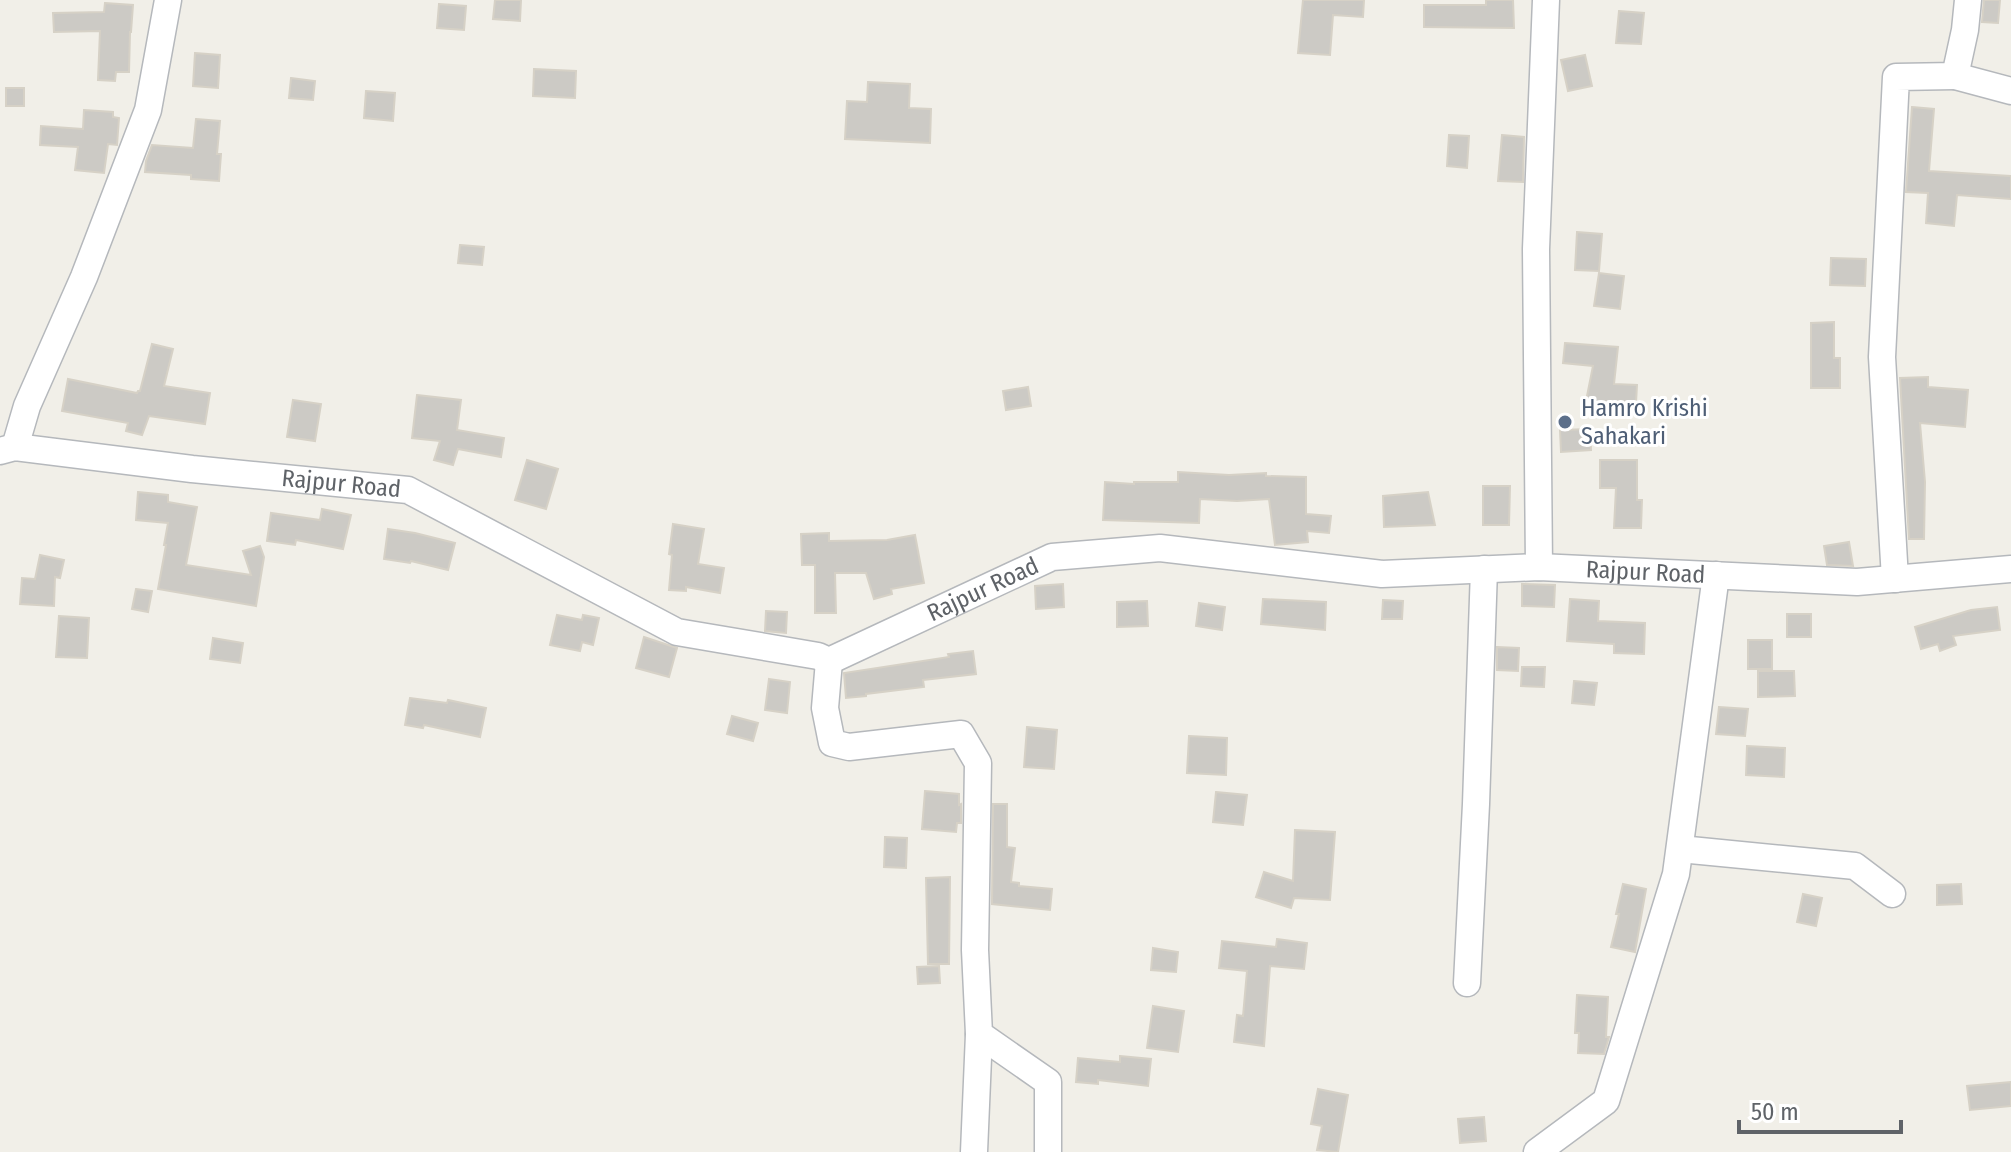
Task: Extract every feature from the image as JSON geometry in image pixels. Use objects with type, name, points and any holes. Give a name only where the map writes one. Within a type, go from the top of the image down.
[{"type":"street","points":[[8,449],[84,277],[148,110],[168,0]]},
{"type":"street","points":[[1539,567],[1536,249],[1546,0]]},
{"type":"street","points":[[1955,76],[1968,0]]},
{"type":"street","points":[[1895,579],[1882,357],[1896,77],[1955,76],[2011,91]]},
{"type":"street","name":"Rajpur Road","points":[[8,449],[408,490],[677,632],[818,656],[829,661],[1052,557],[1160,548],[1382,574],[1539,567],[1857,582],[2011,569]]},
{"type":"street","points":[[1467,983],[1484,569]]},
{"type":"street","points":[[1537,1152],[1606,1101],[1676,874],[1716,575]]},
{"type":"street","points":[[829,661],[825,708],[832,743],[849,747],[961,734],[978,763],[975,950],[979,1034],[974,1152]]},
{"type":"street","points":[[1680,849],[1855,866],[1892,894]]},
{"type":"street","points":[[979,1034],[1048,1082],[1048,1152]]},
{"type":"building","points":[[495,0],[521,0],[520,21],[493,19]]},
{"type":"building","points":[[1303,0],[1364,0],[1363,17],[1333,15],[1330,55],[1298,53]]},
{"type":"building","points":[[1486,0],[1513,0],[1514,28],[1424,27],[1424,5],[1486,5]]},
{"type":"building","points":[[1984,0],[2000,0],[1998,23],[1982,22]]},
{"type":"building","points":[[105,3],[133,5],[129,72],[116,72],[115,81],[98,80],[100,31],[54,32],[53,13],[104,12]]},
{"type":"building","points":[[439,4],[466,6],[464,30],[437,28]]},
{"type":"building","points":[[1619,11],[1644,13],[1641,44],[1616,43]]},
{"type":"building","points":[[195,53],[220,55],[218,88],[193,86]]},
{"type":"building","points":[[1585,55],[1592,86],[1568,91],[1561,60]]},
{"type":"building","points":[[534,69],[576,71],[575,98],[533,96]]},
{"type":"building","points":[[291,78],[315,81],[313,100],[289,98]]},
{"type":"building","points":[[868,82],[910,84],[909,108],[931,109],[930,143],[845,139],[847,101],[867,102]]},
{"type":"building","points":[[6,88],[24,88],[24,106],[6,106]]},
{"type":"building","points":[[366,91],[395,93],[393,121],[364,118]]},
{"type":"building","points":[[1912,107],[1934,109],[1929,171],[2011,176],[2011,199],[1957,195],[1954,226],[1926,223],[1928,193],[1906,192]]},
{"type":"building","points":[[84,110],[113,112],[113,117],[119,118],[117,145],[108,144],[104,173],[75,170],[78,147],[40,145],[41,126],[83,129]]},
{"type":"building","points":[[196,119],[220,121],[217,154],[221,154],[219,181],[191,179],[191,175],[145,172],[152,145],[193,148]]},
{"type":"building","points":[[1449,135],[1469,136],[1467,168],[1447,166]]},
{"type":"building","points":[[1502,135],[1524,137],[1523,182],[1498,181]]},
{"type":"building","points":[[1577,232],[1602,234],[1599,271],[1575,270]]},
{"type":"building","points":[[460,245],[484,247],[482,265],[458,263]]},
{"type":"building","points":[[1831,258],[1866,259],[1865,286],[1830,285]]},
{"type":"building","points":[[1599,273],[1624,276],[1620,309],[1594,306]]},
{"type":"building","points":[[1834,322],[1834,358],[1840,358],[1840,388],[1811,388],[1811,323]]},
{"type":"building","points":[[1565,343],[1618,347],[1614,384],[1637,385],[1636,403],[1610,402],[1608,411],[1585,406],[1593,366],[1563,363]]},
{"type":"building","points":[[152,344],[173,349],[164,386],[210,393],[205,424],[149,416],[142,435],[126,431],[128,423],[62,411],[68,379],[137,393],[140,391]]},
{"type":"building","points":[[1928,377],[1928,387],[1968,390],[1965,427],[1920,423],[1925,482],[1924,539],[1909,539],[1900,378]]},
{"type":"building","points":[[1028,387],[1031,406],[1006,410],[1003,391]]},
{"type":"building","points":[[417,395],[461,400],[457,430],[504,438],[501,457],[458,449],[453,465],[434,460],[440,441],[412,438]]},
{"type":"building","points":[[293,400],[321,404],[315,441],[287,437]]},
{"type":"building","points":[[1590,429],[1591,450],[1561,452],[1560,430]]},
{"type":"building","points":[[527,460],[558,469],[546,509],[515,500]]},
{"type":"building","points":[[1600,460],[1637,460],[1637,500],[1642,500],[1641,528],[1614,528],[1616,488],[1600,488]]},
{"type":"building","points":[[1178,472],[1229,475],[1266,473],[1266,476],[1306,477],[1306,514],[1331,516],[1329,533],[1307,531],[1308,542],[1275,545],[1269,499],[1200,499],[1199,523],[1103,520],[1105,482],[1178,482]]},
{"type":"building","points":[[1483,486],[1510,486],[1509,525],[1483,525]]},
{"type":"building","points":[[138,492],[168,495],[168,502],[197,507],[186,565],[251,575],[243,551],[260,546],[264,557],[256,606],[158,589],[168,523],[136,520]]},
{"type":"building","points":[[1428,492],[1435,525],[1384,527],[1383,496]]},
{"type":"building","points":[[322,509],[351,515],[343,549],[296,540],[295,545],[267,541],[271,513],[320,520]]},
{"type":"building","points":[[673,524],[704,529],[698,564],[724,568],[720,593],[686,587],[686,591],[669,590]]},
{"type":"building","points":[[388,529],[455,543],[448,570],[411,561],[384,559]]},
{"type":"building","points":[[829,533],[829,541],[887,540],[915,535],[924,583],[891,589],[892,594],[874,599],[866,573],[835,573],[836,613],[815,613],[815,565],[802,565],[801,534]]},
{"type":"building","points":[[1849,542],[1853,566],[1827,565],[1824,546]]},
{"type":"building","points":[[40,555],[64,560],[60,578],[55,577],[54,606],[20,604],[22,578],[35,579]]},
{"type":"building","points":[[1063,584],[1064,607],[1036,609],[1035,586]]},
{"type":"building","points":[[1522,584],[1555,585],[1554,607],[1522,606]]},
{"type":"building","points":[[136,589],[152,591],[148,612],[132,609]]},
{"type":"building","points":[[1263,599],[1326,602],[1325,630],[1261,624]]},
{"type":"building","points":[[1570,599],[1599,601],[1598,621],[1645,623],[1644,654],[1614,653],[1614,644],[1567,641]]},
{"type":"building","points":[[1383,600],[1403,601],[1402,619],[1382,619]]},
{"type":"building","points":[[1147,601],[1148,626],[1117,627],[1117,602]]},
{"type":"building","points":[[1199,603],[1225,607],[1222,630],[1196,626]]},
{"type":"building","points":[[1997,607],[2000,630],[1953,636],[1956,645],[1940,651],[1938,644],[1921,649],[1915,627],[1971,610]]},
{"type":"building","points":[[766,611],[787,612],[786,633],[765,631]]},
{"type":"building","points":[[1787,614],[1811,614],[1811,637],[1787,637]]},
{"type":"building","points":[[557,615],[582,620],[583,615],[599,618],[593,645],[582,642],[580,651],[550,645]]},
{"type":"building","points":[[59,616],[89,618],[87,658],[56,657]]},
{"type":"building","points":[[644,637],[677,648],[669,677],[636,668]]},
{"type":"building","points":[[213,638],[243,643],[240,663],[210,659]]},
{"type":"building","points":[[1748,640],[1772,640],[1772,669],[1748,669]]},
{"type":"building","points":[[1497,647],[1519,648],[1518,671],[1497,670]]},
{"type":"building","points":[[973,651],[976,674],[923,680],[924,687],[846,698],[844,673]]},
{"type":"building","points":[[1522,667],[1545,667],[1544,687],[1521,686]]},
{"type":"building","points":[[1758,671],[1794,671],[1795,696],[1758,697]]},
{"type":"building","points":[[769,679],[790,682],[787,713],[765,710]]},
{"type":"building","points":[[1574,681],[1597,683],[1594,705],[1572,703]]},
{"type":"building","points":[[410,698],[447,703],[448,700],[486,708],[480,737],[424,725],[423,728],[405,725]]},
{"type":"building","points":[[1719,707],[1748,709],[1745,736],[1716,734]]},
{"type":"building","points":[[732,716],[758,723],[753,741],[727,734]]},
{"type":"building","points":[[1027,727],[1057,730],[1054,769],[1024,767]]},
{"type":"building","points":[[1189,736],[1227,738],[1226,775],[1187,773]]},
{"type":"building","points":[[1747,746],[1785,748],[1784,777],[1746,775]]},
{"type":"building","points":[[925,791],[959,794],[961,823],[957,823],[956,832],[922,829]]},
{"type":"building","points":[[1216,792],[1247,795],[1243,825],[1213,822]]},
{"type":"building","points":[[993,804],[1007,804],[1007,847],[1015,848],[1011,882],[1019,883],[1019,886],[1052,889],[1050,910],[992,904]]},
{"type":"building","points":[[1295,830],[1335,832],[1330,900],[1294,898],[1291,908],[1256,897],[1264,872],[1293,881]]},
{"type":"building","points":[[885,837],[907,838],[906,868],[884,867]]},
{"type":"building","points":[[950,877],[949,964],[928,964],[926,878]]},
{"type":"building","points":[[1623,884],[1646,889],[1635,952],[1611,947]]},
{"type":"building","points":[[1961,884],[1962,904],[1937,905],[1937,885]]},
{"type":"building","points":[[1803,894],[1822,898],[1816,926],[1797,922]]},
{"type":"building","points":[[1277,939],[1307,943],[1304,969],[1270,966],[1264,1046],[1234,1042],[1237,1015],[1243,1016],[1247,971],[1219,968],[1222,941],[1276,947]]},
{"type":"building","points":[[1153,948],[1178,952],[1176,972],[1151,970]]},
{"type":"building","points":[[939,966],[940,983],[918,984],[917,967]]},
{"type":"building","points":[[1577,995],[1608,997],[1606,1037],[1609,1037],[1604,1054],[1578,1053],[1579,1033],[1575,1033]]},
{"type":"building","points":[[1153,1006],[1184,1011],[1178,1052],[1147,1048]]},
{"type":"building","points":[[1120,1056],[1151,1059],[1148,1086],[1098,1080],[1098,1084],[1076,1082],[1078,1058],[1120,1062]]},
{"type":"building","points":[[2011,1082],[2011,1106],[1970,1110],[1967,1086]]},
{"type":"building","points":[[1318,1089],[1348,1095],[1338,1152],[1317,1150],[1322,1126],[1311,1124]]},
{"type":"building","points":[[1484,1117],[1486,1141],[1460,1143],[1458,1119]]},
{"type":"place","name":"Hamro Krishi Sahakari","points":[[1565,422]]}]
